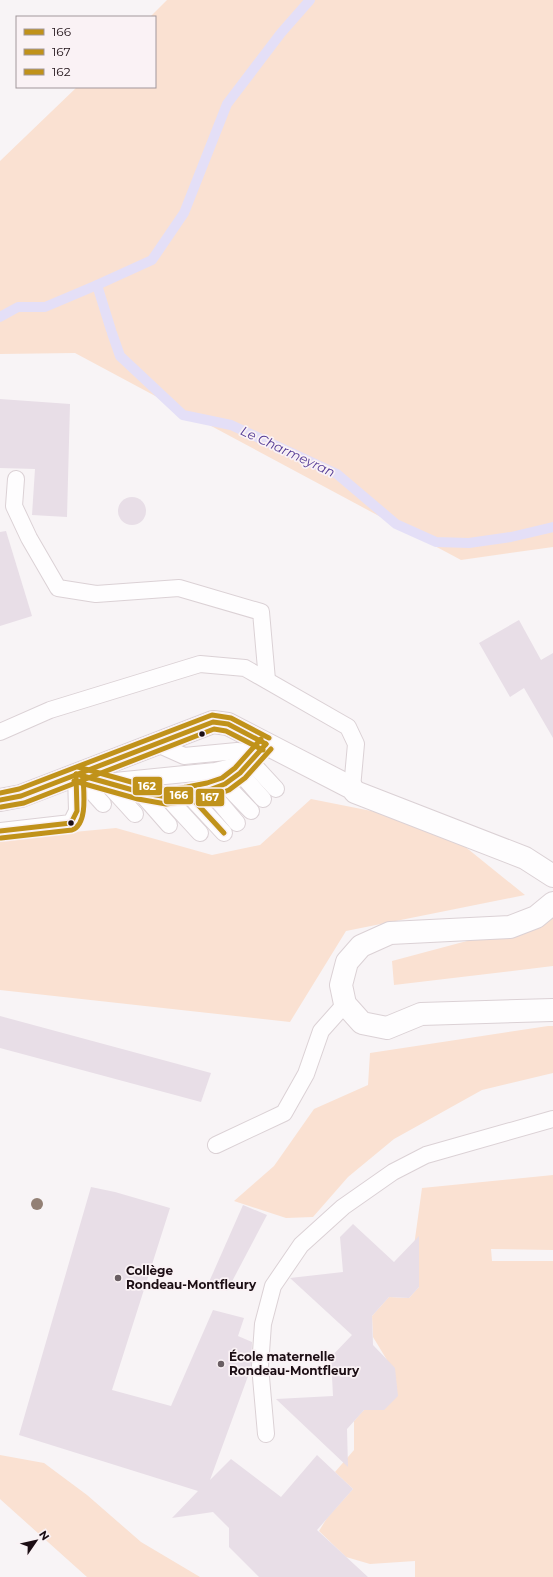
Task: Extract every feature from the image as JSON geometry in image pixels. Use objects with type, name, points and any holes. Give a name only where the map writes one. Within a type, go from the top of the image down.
[{"type":"street","points":[[0,800],[21,796],[212,722],[228,724],[258,753],[352,788],[355,792],[525,858],[553,876]]},
{"type":"street","points":[[553,903],[536,917],[510,927],[390,933],[361,946],[347,962],[341,986],[345,1004],[362,1023],[387,1028],[422,1014],[553,1010]]},
{"type":"lane","points":[[16,478],[14,506],[29,538],[58,588],[96,594],[179,588],[261,612],[267,680]]},
{"type":"lane","points":[[0,732],[50,710],[200,664],[245,668],[348,727],[356,744],[352,788]]},
{"type":"lane","points":[[155,744],[184,756],[237,751],[258,753]]},
{"type":"lane","points":[[76,774],[140,792],[167,797],[209,790],[225,784],[240,773],[258,753]]},
{"type":"lane","points":[[105,781],[178,776],[215,771],[258,753]]},
{"type":"lane","points":[[258,753],[276,789]]},
{"type":"lane","points":[[240,773],[263,799]]},
{"type":"lane","points":[[76,774],[103,804]]},
{"type":"lane","points":[[0,831],[71,823],[76,811],[76,774]]},
{"type":"lane","points":[[105,781],[135,814]]},
{"type":"lane","points":[[225,784],[251,811]]},
{"type":"lane","points":[[188,794],[230,828],[209,790]]},
{"type":"lane","points":[[140,792],[169,825]]},
{"type":"lane","points":[[167,797],[200,832]]},
{"type":"lane","points":[[216,1145],[284,1113],[306,1074],[321,1031],[345,1004]]},
{"type":"lane","points":[[266,1434],[260,1366],[263,1324],[273,1286],[301,1245],[343,1207],[394,1172],[426,1155],[553,1119]]},
{"type":"shaded area","points":[[167,0],[553,0],[553,547],[461,560],[75,353],[0,354],[0,161],[76,88],[156,88],[156,16],[151,16]]},
{"type":"shaded area","points":[[311,799],[437,824],[525,895],[346,931],[290,1022],[0,990],[0,839],[116,828],[212,855],[260,845]]},
{"type":"shaded area","points":[[553,918],[553,966],[394,985],[392,961]]},
{"type":"shaded area","points":[[553,1026],[553,1073],[482,1090],[394,1139],[348,1177],[313,1217],[286,1218],[234,1201],[274,1166],[314,1109],[368,1085],[370,1053]]},
{"type":"shaded area","points":[[553,1175],[553,1250],[491,1249],[492,1261],[553,1261],[553,1577],[415,1577],[415,1561],[370,1564],[346,1557],[319,1531],[327,1518],[353,1489],[335,1472],[354,1450],[354,1421],[364,1410],[387,1360],[373,1337],[372,1316],[389,1297],[409,1298],[419,1287],[419,1257],[414,1246],[422,1188]]},
{"type":"shaded area","points":[[0,1455],[44,1463],[87,1495],[141,1542],[200,1577],[87,1577],[0,1499]]},
{"type":"building","points":[[0,399],[70,404],[67,517],[32,515],[35,469],[0,468]]},
{"type":"building","points":[[132,497],[138,498],[142,501],[145,505],[145,517],[142,521],[138,524],[132,525],[126,524],[122,521],[119,517],[118,511],[119,505],[122,501],[126,498]]},
{"type":"building","points":[[6,531],[32,616],[0,626],[0,532]]},
{"type":"building","points":[[519,620],[541,660],[553,653],[553,738],[524,688],[510,697],[479,643]]},
{"type":"building","points":[[0,1016],[211,1073],[201,1102],[0,1048]]},
{"type":"building","points":[[91,1187],[115,1192],[170,1208],[112,1390],[171,1406],[213,1310],[244,1318],[238,1336],[252,1342],[251,1368],[210,1480],[231,1459],[281,1497],[317,1455],[353,1489],[317,1530],[368,1577],[259,1577],[229,1547],[229,1528],[213,1512],[172,1518],[198,1491],[19,1435]]},
{"type":"building","points":[[243,1205],[267,1215],[227,1291],[209,1282]]},
{"type":"building","points":[[353,1224],[394,1262],[419,1236],[419,1287],[409,1298],[389,1297],[372,1316],[373,1345],[395,1368],[398,1396],[384,1410],[364,1410],[347,1429],[348,1467],[276,1399],[333,1396],[331,1357],[352,1335],[290,1278],[343,1272],[340,1237]]},
{"type":"waterway","points":[[97,285],[152,260],[184,213],[227,104],[281,33],[310,0]]},
{"type":"waterway","name":"Le Charmeyran","points":[[0,317],[18,307],[45,307],[97,285],[111,330]]},
{"type":"waterway","name":"Le Charmeyran","points":[[112,333],[120,356],[183,415],[231,425],[337,474],[396,524],[436,542],[469,543],[511,537],[553,527]]},
{"type":"transit line","name":"162","points":[[0,793],[19,789],[212,715],[231,718],[269,738]]},
{"type":"transit line","name":"166","points":[[0,800],[21,796],[213,722],[228,724],[266,744]]},
{"type":"transit line","name":"167","points":[[1,807],[24,803],[214,729],[226,731],[263,750]]},
{"type":"transit line","name":"162","points":[[78,767],[142,785],[167,790],[187,787],[222,778],[235,768],[261,739]]},
{"type":"transit line","name":"166","points":[[76,774],[140,792],[167,797],[188,794],[209,790],[225,784],[240,773],[266,744]]},
{"type":"transit line","name":"167","points":[[74,781],[138,799],[166,804],[189,801],[211,797],[229,790],[245,778],[271,749]]},
{"type":"transit line","name":"166","points":[[0,831],[71,823],[77,811],[76,774]]},
{"type":"transit line","name":"167","points":[[1,838],[72,830],[81,821],[83,813],[83,774]]},
{"type":"transit line","name":"166","points":[[188,794],[224,833]]},
{"type":"place","name":"Collège Rondeau-Montfleury","points":[[118,1278]]},
{"type":"place","name":"École maternelle Rondeau-Montfleury","points":[[221,1364]]}]
